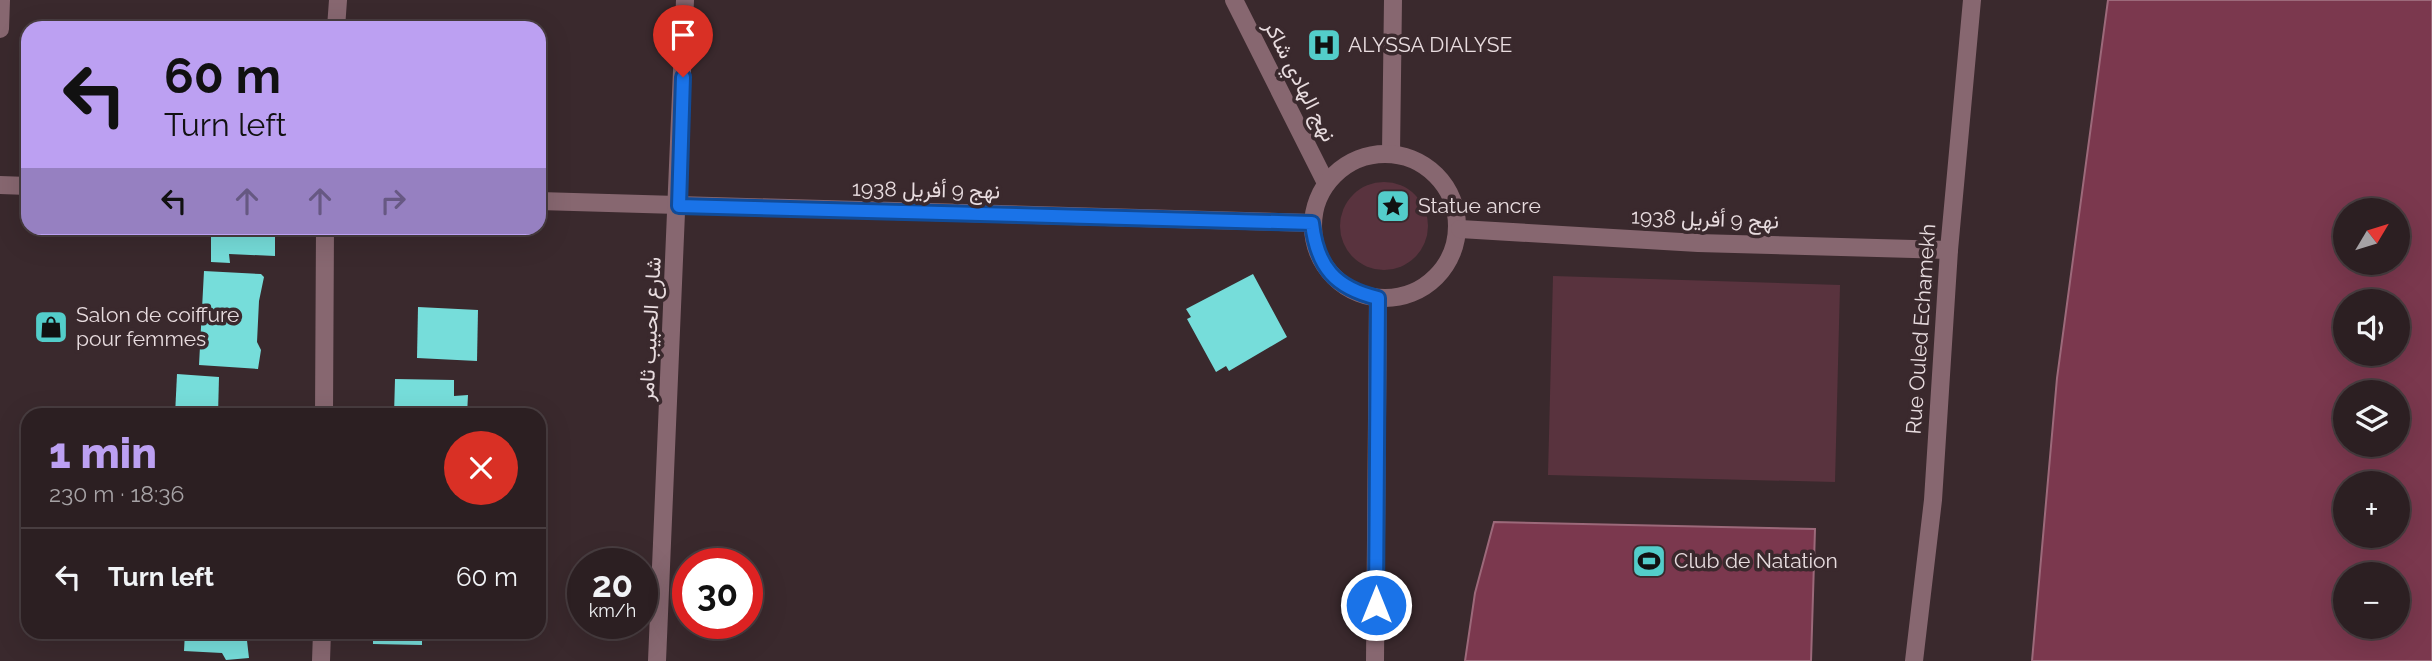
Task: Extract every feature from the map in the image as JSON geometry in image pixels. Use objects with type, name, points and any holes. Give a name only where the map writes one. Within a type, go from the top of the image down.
[{"type":"street","points":[[0,29],[1,0]]},
{"type":"street","points":[[336,21],[338,0]]},
{"type":"street","name":"شارع الحبيب ثامر","points":[[657,661],[679,206],[685,0]]},
{"type":"street","name":"نهج الهادي شاكر","points":[[1234,0],[1326,183]]},
{"type":"street","points":[[1391,153],[1394,0]]},
{"type":"street","name":"Rue Ouled Echamekh","points":[[1914,661],[1933,500],[1949,250],[1972,0]]},
{"type":"street","points":[[1391,153],[1413,159],[1443,182],[1452,198],[1460,229],[1451,257],[1439,276],[1421,289],[1401,297],[1378,298],[1357,293],[1338,281],[1319,254],[1312,223],[1317,202],[1331,175],[1357,159],[1391,153]]},
{"type":"street","points":[[0,185],[21,186]]},
{"type":"street","name":"نهج 9 أفريل 1938","points":[[546,201],[1312,223]]},
{"type":"street","name":"نهج 9 أفريل 1938","points":[[1460,229],[1698,243],[1949,250]]},
{"type":"street","points":[[324,408],[325,235]]},
{"type":"street","points":[[1376,661],[1378,298]]},
{"type":"street","points":[[321,639],[321,661]]},
{"type":"shaded area","points":[[2108,0],[2432,0],[2432,661],[2032,661],[2057,378]]},
{"type":"shaded area","points":[[1384,182],[1401,185],[1415,195],[1425,209],[1428,226],[1425,243],[1415,257],[1401,267],[1384,270],[1367,267],[1353,257],[1343,243],[1340,226],[1343,209],[1353,195],[1367,185]]},
{"type":"shaded area","points":[[1553,276],[1840,285],[1835,482],[1548,475]]},
{"type":"shaded area","name":"Club de Natation","points":[[1494,522],[1815,529],[1811,661],[1465,661],[1475,593]]},
{"type":"building","points":[[211,235],[275,235],[275,256],[229,254],[230,263],[211,262]]},
{"type":"building","points":[[204,271],[261,274],[264,277],[259,301],[257,342],[261,350],[258,369],[199,365]]},
{"type":"building","points":[[1253,274],[1287,337],[1229,371],[1226,366],[1216,372],[1187,319],[1191,317],[1186,309]]},
{"type":"building","points":[[418,307],[478,310],[477,361],[417,358]]},
{"type":"building","points":[[177,374],[219,377],[218,408],[175,408]]},
{"type":"building","points":[[395,379],[454,380],[454,396],[468,395],[467,408],[394,408]]},
{"type":"building","points":[[185,639],[247,639],[249,658],[226,660],[222,653],[184,651]]},
{"type":"building","points":[[373,639],[422,639],[422,645],[373,644]]},
{"type":"place","name":"ALYSSA DIALYSE","points":[[1324,45]]},
{"type":"place","name":"Statue ancre","points":[[1393,206]]},
{"type":"place","name":"Salon de coiffure pour femmes","points":[[51,327]]},
{"type":"place","name":"Club de Natation","points":[[1649,561]]},
{"type":"route","points":[[683,77],[679,206],[1247,219],[1312,223],[1315,244],[1324,265],[1338,281],[1357,293],[1378,298],[1376,605]]}]
